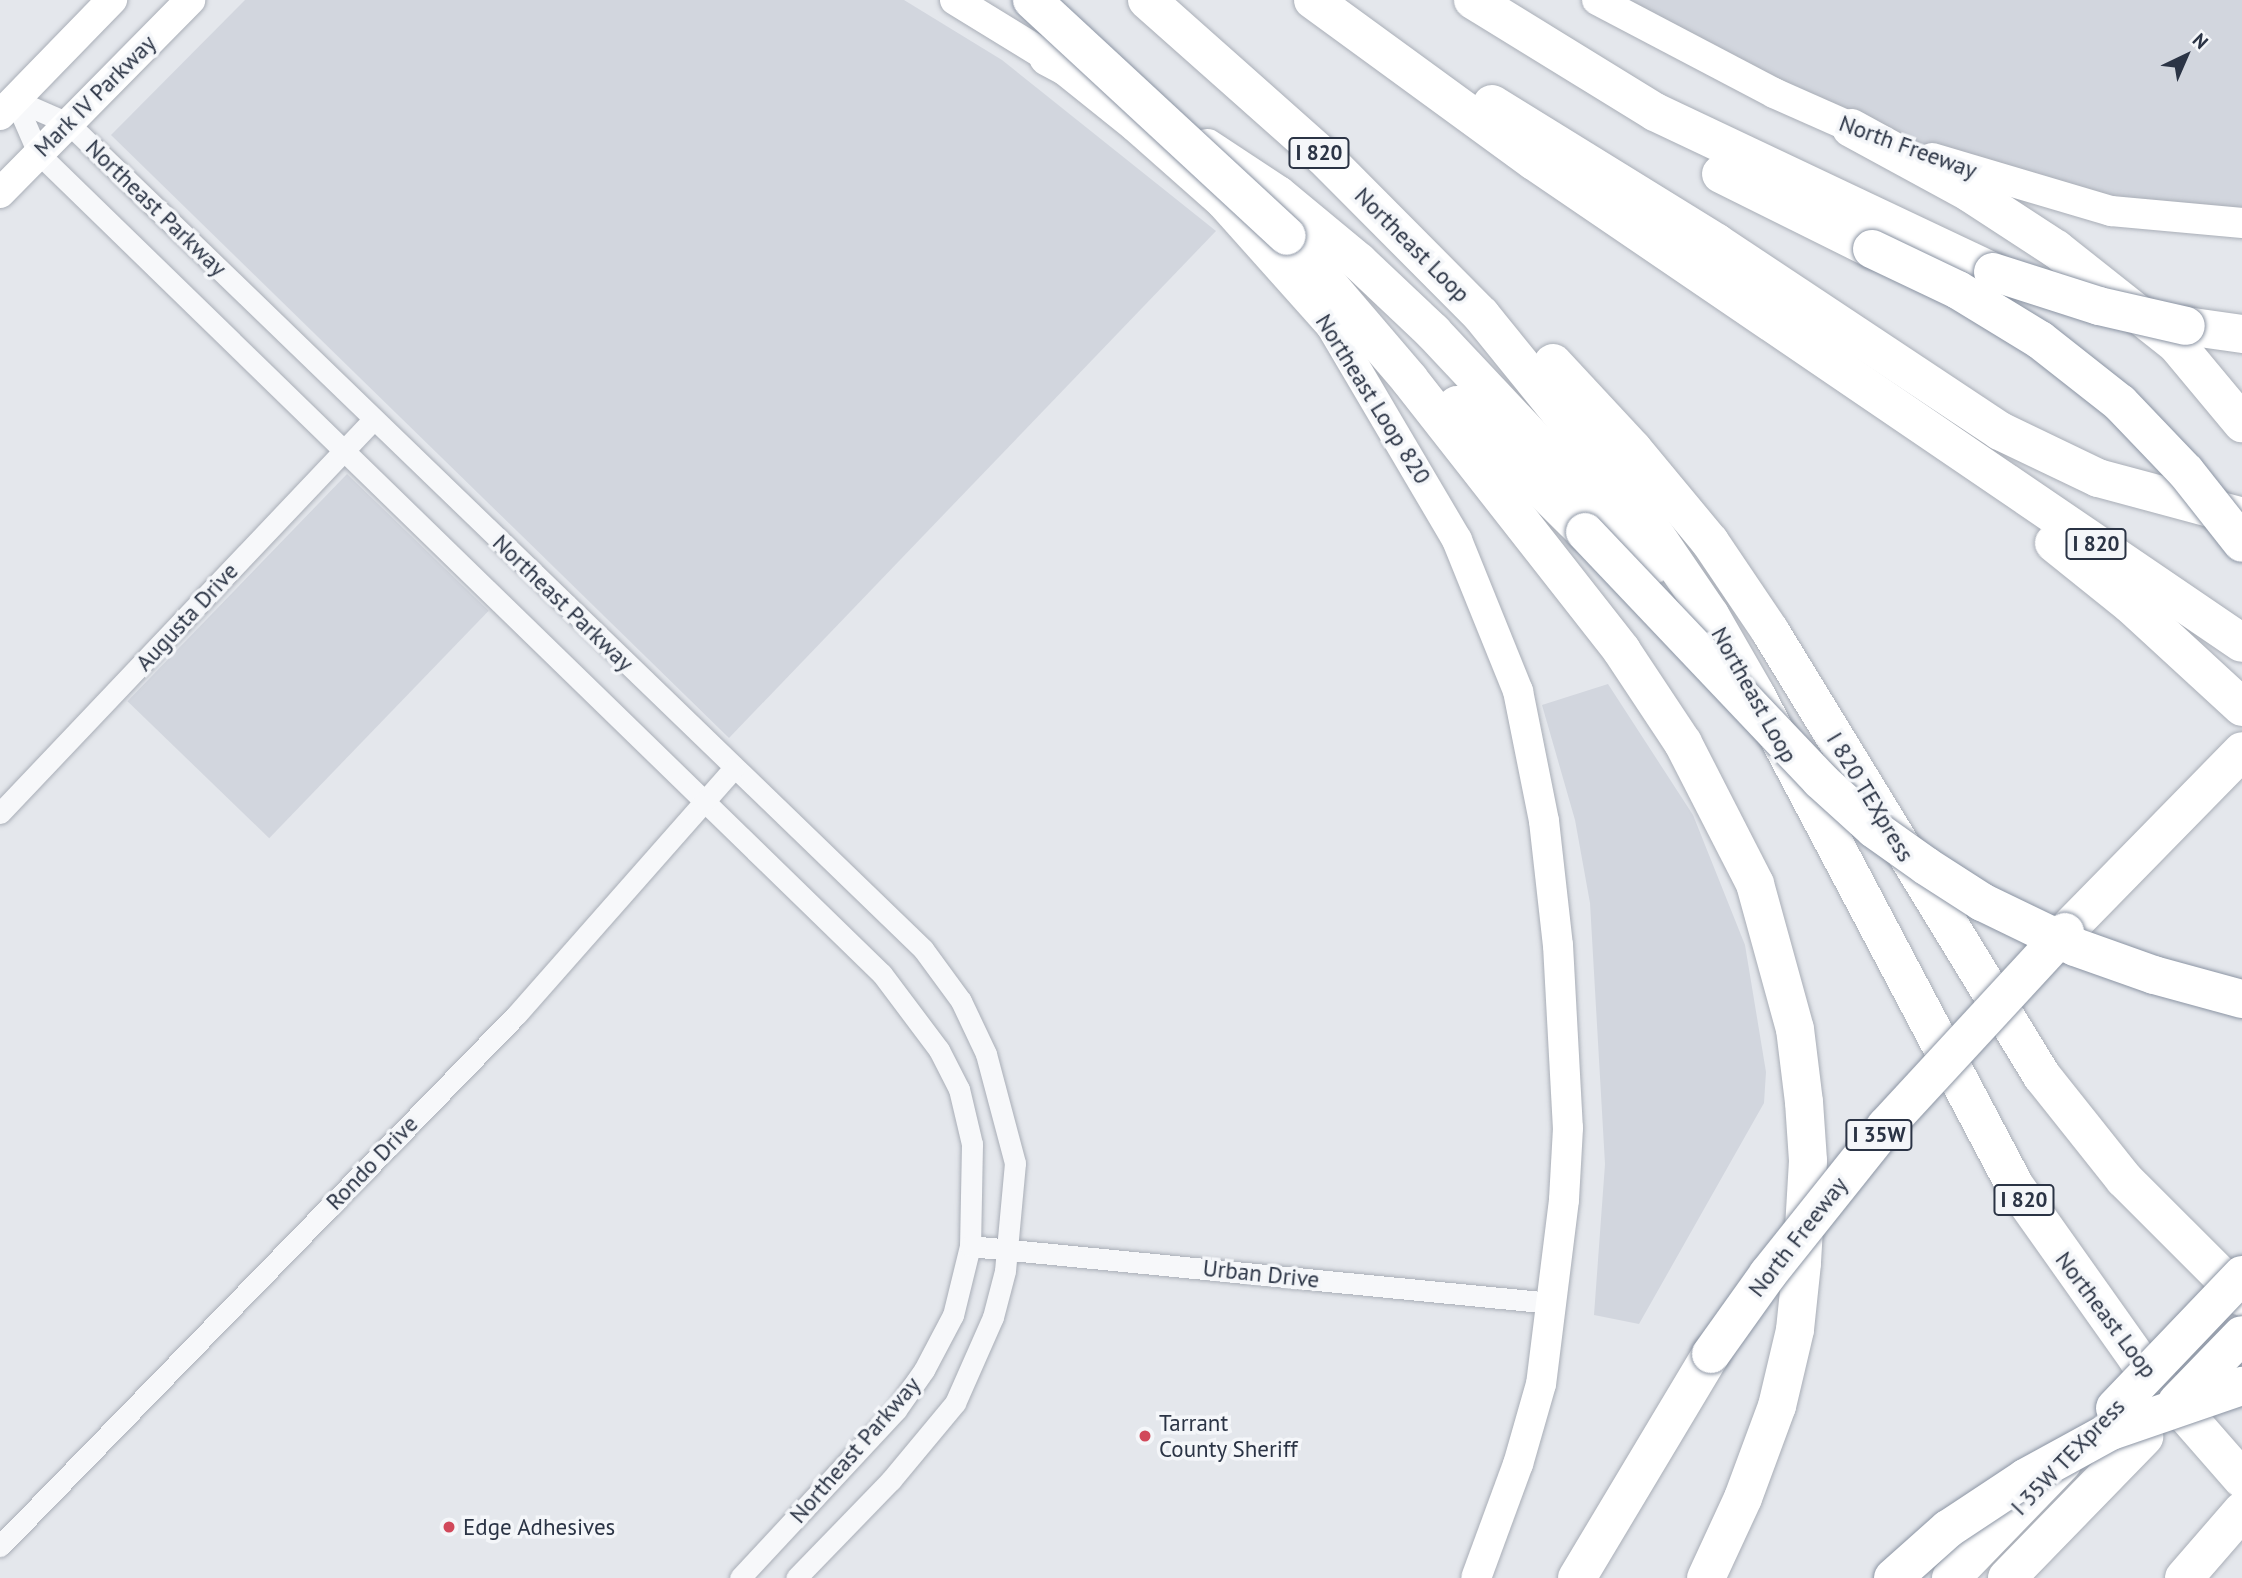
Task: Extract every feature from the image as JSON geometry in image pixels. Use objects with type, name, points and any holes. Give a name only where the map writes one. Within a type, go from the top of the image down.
[{"type":"highway","points":[[1032,0],[1287,236],[1585,532],[1820,780],[1874,829],[1982,902],[2075,947],[2154,975],[2242,999]]},
{"type":"highway","name":"Northeast Loop","points":[[1147,0],[1324,157],[1481,315],[1635,505],[1710,615],[1756,695],[2015,1186],[2138,1360],[2242,1479]]},
{"type":"highway","points":[[1314,0],[1592,164],[1958,407],[2032,449],[2098,478],[2242,516]]},
{"type":"highway","name":"I 820","points":[[1314,0],[1534,161],[2242,643]]},
{"type":"highway","points":[[1458,0],[1572,83],[1664,141],[1784,207],[1958,290],[2040,340],[2120,403],[2186,472],[2242,543]]},
{"type":"highway","points":[[1472,0],[1655,112],[1993,272],[2099,306],[2186,326],[2242,334]]},
{"type":"highway","points":[[1048,57],[1145,108],[1214,152],[1278,195],[1359,262],[1433,332],[1643,554],[1756,695]]},
{"type":"highway","points":[[1851,128],[1970,193],[2056,249],[2177,345],[2242,423]]},
{"type":"highway","points":[[1287,236],[1409,379],[1622,651],[1683,743],[1755,884],[1795,1029],[1808,1161],[1802,1263],[1795,1330],[1777,1406],[1743,1498],[1706,1578]]},
{"type":"highway","name":"I 820 TEXpress","points":[[1481,315],[1549,359],[1633,449],[1710,542],[1770,631],[2042,1076],[2124,1179],[2242,1297]]},
{"type":"highway","points":[[1950,445],[1984,486],[2130,604],[2242,708]]},
{"type":"highway","name":"North Freeway","points":[[1577,1578],[1711,1354],[1768,1274],[1886,1126],[2065,932],[2242,751]]},
{"type":"highway","name":"I 35W TEXpress","points":[[1951,1578],[2242,1275]]},
{"type":"highway","name":"I 35W TEXpress","points":[[2007,1578],[2242,1335]]},
{"type":"highway","points":[[1893,1578],[1948,1529],[2025,1478],[2111,1431],[2242,1386]]},
{"type":"highway","points":[[2184,1578],[2242,1511]]},
{"type":"main road","points":[[7,108],[112,0]]},
{"type":"main road","name":"Mark IV Parkway","points":[[0,193],[190,0]]},
{"type":"main road","name":"Northeast Loop 820","points":[[955,0],[1048,57],[1221,203],[1331,326],[1457,540],[1518,691],[1544,821],[1558,945],[1568,1128],[1551,1303]]},
{"type":"main road","name":"North Freeway","points":[[1597,0],[1851,128],[1980,175],[2111,211],[2242,223]]},
{"type":"main road","points":[[1476,1578],[1518,1464],[1541,1384],[1551,1303]]},
{"type":"street","name":"Northeast Parkway","points":[[7,108],[68,123],[733,769],[923,949],[961,1001],[986,1054],[1015,1163],[1008,1249],[993,1317],[955,1403],[891,1480],[796,1578]]},
{"type":"street","name":"Northeast Parkway","points":[[7,108],[38,153],[705,797],[882,974],[939,1049],[959,1089],[972,1144],[970,1246],[953,1315],[917,1380],[896,1410],[740,1578]]},
{"type":"street","name":"Augusta Drive","points":[[0,813],[373,420]]},
{"type":"street","name":"Rondo Drive","points":[[0,1546],[517,1014],[705,797],[733,769]]},
{"type":"street","name":"Urban Drive","points":[[970,1246],[1551,1303]]},
{"type":"shaded area","points":[[245,0],[904,0],[1002,60],[1216,231],[729,738],[111,135]]},
{"type":"shaded area","points":[[1620,0],[2242,0],[2242,211],[2114,202],[1924,154]]},
{"type":"shaded area","points":[[347,474],[489,611],[269,838],[127,701]]},
{"type":"shaded area","points":[[1608,684],[1693,815],[1745,945],[1766,1072],[1764,1103],[1639,1324],[1594,1315],[1605,1164],[1590,903],[1575,820],[1542,705]]},
{"type":"place","name":"Tarrant County Sheriff","points":[[1145,1436]]},
{"type":"place","name":"Edge Adhesives","points":[[449,1527]]}]
